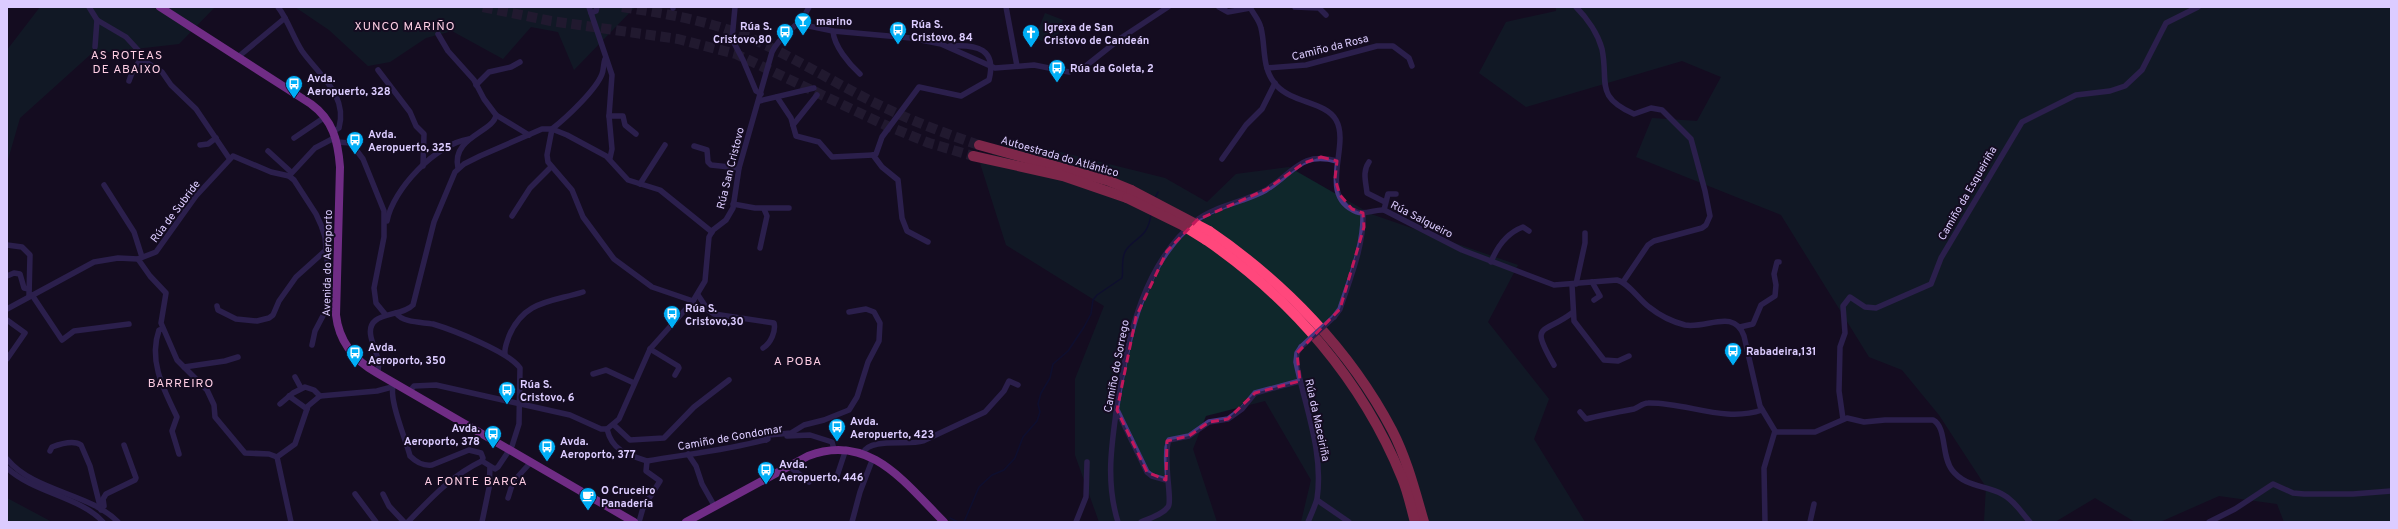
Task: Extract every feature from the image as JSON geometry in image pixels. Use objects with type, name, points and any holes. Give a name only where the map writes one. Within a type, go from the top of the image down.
[{"type":"highway","name":"Autoestrada do Atlántico","points":[[980,145],[1109,181],[1129,194],[1208,235],[1250,260],[1316,322],[1358,374],[1392,431],[1411,477],[1424,522]]},
{"type":"highway","name":"Autoestrada do Atlántico","points":[[973,156],[1063,176],[1129,194]]},
{"type":"highway","name":"Autoestrada do Atlántico","points":[[1208,235],[1279,297],[1309,328],[1350,380],[1382,436],[1402,479],[1415,522]]},
{"type":"main road","name":"Avenida do Aeroporto","points":[[160,7],[305,100],[325,117],[336,137],[340,167],[336,304],[337,324],[346,346],[358,360],[393,386],[409,392],[634,522]]},
{"type":"main road","points":[[686,522],[789,466],[815,454],[834,449],[846,449],[863,453],[873,458],[894,473],[944,522]]},
{"type":"street","points":[[89,7],[97,20],[126,38],[138,50],[142,58],[162,72],[170,85],[196,109],[229,158],[237,157],[271,172],[290,174]]},
{"type":"street","points":[[278,7],[302,50],[337,95],[341,105],[341,117],[336,137],[315,148],[290,174]]},
{"type":"street","points":[[597,7],[596,11],[590,10],[612,75],[609,116],[612,149],[610,158]]},
{"type":"street","points":[[735,7],[732,39],[744,60],[756,91],[761,94]]},
{"type":"street","points":[[809,7],[799,24],[833,31],[911,38],[950,46],[991,67],[998,68],[1034,65],[1069,72],[1079,69],[1168,7]]},
{"type":"street","points":[[1006,7],[1017,66]]},
{"type":"street","points":[[1219,7],[1228,12],[1247,8],[1261,27],[1263,53],[1267,68],[1275,83],[1294,99],[1320,107],[1334,117],[1338,126],[1340,138],[1335,179],[1340,195],[1352,209],[1363,213]]},
{"type":"street","points":[[1295,7],[1319,8],[1326,16]]},
{"type":"street","points":[[1576,7],[1595,32],[1601,47],[1604,88],[1610,99],[1622,108],[1634,114],[1651,108],[1662,110],[1691,139],[1705,190],[1710,216],[1706,225],[1702,228],[1654,241],[1648,245],[1623,282],[1650,308],[1679,323],[1691,325],[1726,321],[1738,325],[1753,324],[1761,305],[1775,296],[1776,285],[1774,274],[1777,262],[1779,262]]},
{"type":"street","name":"Camiño da Esqueiriña","points":[[1843,419],[1839,391],[1840,346],[1845,333],[1843,306],[1847,299],[1850,297],[1865,307],[1876,308],[1931,284],[1941,258],[2010,138],[2022,122],[2076,95],[2110,91],[2125,86],[2142,70],[2166,23],[2198,7]]},
{"type":"street","points":[[238,58],[285,18]]},
{"type":"street","points":[[96,47],[97,20]]},
{"type":"street","name":"Rúa San Cristovo","points":[[712,232],[728,217],[733,204],[739,168],[774,48],[783,36],[799,24]]},
{"type":"street","points":[[833,31],[834,37],[851,66],[860,74]]},
{"type":"street","points":[[438,34],[448,52],[476,85],[496,114],[529,135]]},
{"type":"street","points":[[777,97],[793,125],[796,136],[819,142],[832,157],[873,155],[876,154],[882,137],[915,89],[923,87],[961,96],[990,80],[991,67],[988,54],[980,48],[961,45],[950,46]]},
{"type":"street","name":"Camiño da Rosa","points":[[1267,68],[1306,65],[1363,48],[1386,45],[1393,46],[1409,58],[1412,66]]},
{"type":"street","points":[[129,81],[133,70],[142,58]]},
{"type":"street","points":[[606,59],[603,73],[598,82],[564,121],[552,129],[547,155],[551,167],[572,190],[583,217],[619,265],[652,287],[693,301]]},
{"type":"street","points":[[476,85],[489,72],[511,67],[520,62]]},
{"type":"street","points":[[378,70],[410,112],[416,126],[424,134],[422,166]]},
{"type":"street","points":[[1222,159],[1246,125],[1262,109],[1275,83]]},
{"type":"street","points":[[759,101],[814,88]]},
{"type":"street","points":[[793,125],[817,95]]},
{"type":"street","points":[[386,314],[376,303],[374,288],[392,204],[422,166],[439,151],[468,139],[490,124],[496,114]]},
{"type":"street","points":[[609,116],[623,116],[625,125],[636,134]]},
{"type":"street","points":[[294,138],[325,117]]},
{"type":"street","points":[[409,392],[414,386],[436,385],[570,415],[596,428],[607,429],[619,419],[650,349],[698,295],[706,277],[708,244],[712,232],[668,195],[653,187],[632,182],[622,174],[610,158],[552,129],[542,129],[480,156],[458,168]]},
{"type":"street","points":[[336,137],[355,145],[363,159],[384,211],[384,237]]},
{"type":"street","points":[[200,145],[208,144],[216,138]]},
{"type":"street","points":[[377,374],[380,366],[371,336],[371,329],[378,319],[386,314],[407,310],[413,305],[434,222],[449,184],[458,168],[460,154],[468,139]]},
{"type":"street","points":[[640,184],[665,145]]},
{"type":"street","points":[[694,146],[707,150],[708,162],[711,166],[739,168]]},
{"type":"street","points":[[268,151],[294,180],[316,214],[324,237],[330,291],[336,304],[326,310],[315,331],[312,345]]},
{"type":"street","points":[[873,155],[882,167],[898,180],[902,218],[907,231],[928,242]]},
{"type":"street","name":"Camiño do Sorrego","points":[[1118,522],[1112,504],[1110,485],[1112,439],[1125,361],[1136,317],[1158,266],[1167,251],[1197,220],[1267,189],[1313,158],[1321,157],[1337,161]]},
{"type":"street","name":"Rúa de Subride","points":[[7,309],[30,295],[94,262],[118,258],[140,258],[156,252],[196,196],[215,177],[229,158]]},
{"type":"street","points":[[1369,162],[1365,167],[1364,175],[1367,193],[1385,202]]},
{"type":"street","points":[[512,216],[530,188],[551,167]]},
{"type":"street","points":[[104,185],[134,232],[140,258],[150,276],[166,293],[166,298],[160,315],[162,329],[177,360],[207,390],[214,405],[215,417],[240,449],[248,454],[269,454],[277,457]]},
{"type":"street","points":[[1384,210],[1388,194],[1396,194]]},
{"type":"street","points":[[733,204],[764,209],[788,208]]},
{"type":"street","points":[[760,248],[767,216],[764,209]]},
{"type":"street","name":"Rúa Salgueiro","points":[[1363,213],[1384,210],[1455,247],[1554,285],[1617,280],[1623,282]]},
{"type":"street","name":"Rúa da Maceiriña","points":[[1308,522],[1317,500],[1318,457],[1300,382],[1296,362],[1297,353],[1301,347],[1334,317],[1340,309],[1360,245],[1364,227],[1363,213]]},
{"type":"street","points":[[1491,262],[1497,249],[1505,239],[1522,227],[1529,231]]},
{"type":"street","points":[[1585,234],[1585,244],[1574,284],[1572,313],[1574,321],[1604,360],[1618,361],[1629,356]]},
{"type":"street","points":[[7,245],[22,247],[30,254],[30,295],[62,340],[74,330],[129,324]]},
{"type":"street","points":[[217,306],[218,310],[236,319],[257,321],[273,316],[296,277],[314,262],[322,251],[326,250]]},
{"type":"street","points":[[7,276],[14,273],[20,274],[24,288],[29,289]]},
{"type":"street","points":[[1592,282],[1600,296],[1594,300]]},
{"type":"street","points":[[505,354],[505,348],[513,326],[531,309],[548,300],[583,292]]},
{"type":"street","points":[[698,295],[708,310],[714,314],[773,322],[774,331],[769,343],[764,348]]},
{"type":"street","points":[[766,440],[769,435],[791,433],[804,425],[844,413],[854,403],[870,357],[879,341],[880,323],[874,312],[866,309],[849,312]]},
{"type":"street","points":[[396,313],[405,319],[447,329],[505,354],[520,368],[519,424],[510,450],[498,468],[490,467],[482,461]]},
{"type":"street","points":[[1554,365],[1541,340],[1542,334],[1551,324],[1572,313]]},
{"type":"street","points":[[7,320],[25,333],[7,359]]},
{"type":"street","points":[[1738,325],[1744,336],[1758,400],[1775,432],[1764,468],[1766,522]]},
{"type":"street","points":[[162,329],[159,330],[155,341],[155,362],[170,406],[177,417],[172,431],[179,454]]},
{"type":"street","points":[[650,349],[678,366],[675,375]]},
{"type":"street","points":[[184,367],[226,361],[238,357]]},
{"type":"street","points":[[593,374],[606,370],[634,383]]},
{"type":"street","points":[[295,377],[301,388]]},
{"type":"street","points":[[614,424],[630,440],[664,438],[694,407],[729,380]]},
{"type":"street","points":[[863,453],[869,447],[878,445],[897,442],[916,444],[923,442],[985,412],[1004,391],[1009,381],[1018,385]]},
{"type":"street","points":[[1141,522],[1167,508],[1170,500],[1166,480],[1168,440],[1189,436],[1209,422],[1228,419],[1242,409],[1255,393],[1300,382]]},
{"type":"street","points":[[280,404],[301,388],[309,388],[320,396],[377,391],[393,386],[392,398],[410,456],[414,461],[426,465],[432,465],[469,450],[481,453],[483,458],[482,461]]},
{"type":"street","points":[[289,396],[307,410]]},
{"type":"street","points":[[277,457],[298,439],[307,410],[320,396]]},
{"type":"street","points":[[1580,412],[1586,419],[1635,408],[1647,403],[1673,404],[1708,413],[1743,414],[1762,410]]},
{"type":"street","points":[[1117,410],[1147,472],[1156,478],[1166,480]]},
{"type":"street","points":[[1775,432],[1815,432],[1843,419],[1864,422],[1924,419],[1936,422],[1940,426],[1946,460],[1955,474],[1975,486],[2002,494],[2016,504],[2030,522]]},
{"type":"street","name":"Camiño de Gondomar","points":[[607,429],[609,436],[617,449],[631,457],[647,461],[766,440],[775,437],[810,435],[832,442],[834,449]]},
{"type":"street","points":[[50,452],[52,447],[58,444],[75,443],[81,445],[90,466],[103,512]]},
{"type":"street","points":[[103,512],[103,497],[135,480],[136,478],[124,444]]},
{"type":"street","points":[[837,476],[846,449]]},
{"type":"street","points":[[688,454],[696,466],[702,484],[716,507]]},
{"type":"street","points":[[277,457],[292,522]]},
{"type":"street","points":[[852,522],[860,492],[873,458]]},
{"type":"street","points":[[7,459],[20,471],[32,479],[103,512],[118,522]]},
{"type":"street","points":[[408,522],[435,494],[466,468],[482,461]]},
{"type":"street","points":[[639,522],[643,508],[660,481],[646,471],[647,461]]},
{"type":"street","points":[[508,498],[513,482],[531,462]]},
{"type":"street","points":[[1076,522],[1086,497],[1086,462]]},
{"type":"street","points":[[789,466],[809,482]]},
{"type":"street","points":[[482,522],[489,488],[490,467]]},
{"type":"street","points":[[7,468],[30,484],[90,511],[103,522]]},
{"type":"street","points":[[2209,522],[2235,510],[2272,484],[2293,493],[2304,494],[2353,494],[2391,491]]},
{"type":"street","points":[[355,494],[376,522]]},
{"type":"street","points":[[383,494],[389,506],[404,522]]},
{"type":"street","points":[[1317,500],[1350,522]]},
{"type":"street","points":[[1810,522],[1814,504]]},
{"type":"highlighted area","points":[[1321,157],[1337,161],[1335,179],[1340,195],[1352,209],[1363,213],[1364,227],[1340,309],[1297,353],[1300,381],[1255,393],[1228,419],[1209,422],[1189,436],[1167,441],[1166,480],[1147,472],[1117,410],[1136,317],[1167,251],[1197,220],[1267,189],[1304,163]]},
{"type":"green space","points":[[40,7],[215,7],[179,44],[91,54],[20,118],[7,163],[7,50]]},
{"type":"green space","points":[[295,7],[635,7],[574,70],[558,32],[531,27],[503,59],[452,31],[426,38],[390,62],[368,66],[329,30]]},
{"type":"green space","points":[[1556,7],[2391,7],[2391,522],[2284,522],[2277,504],[2219,496],[2160,522],[2135,522],[2095,498],[2055,522],[1984,522],[1986,487],[1939,415],[1902,370],[1869,357],[1781,215],[1636,157],[1652,118],[1697,121],[1721,77],[1682,61],[1526,107],[1479,73],[1506,22],[1556,11]]},
{"type":"green space","points":[[1045,13],[1063,20],[1054,46],[1035,38]]},
{"type":"green space","points":[[1012,140],[1165,178],[1207,202],[1236,174],[1289,167],[1371,214],[1518,265],[1488,322],[1549,399],[1534,439],[1585,522],[1301,522],[1311,480],[1265,401],[1206,416],[1193,449],[1217,522],[1099,522],[1075,455],[1075,379],[1104,306],[1006,245],[980,163]]},
{"type":"green space","points":[[7,498],[52,522],[7,522]]},
{"type":"waterway","points":[[1155,198],[1158,192]]},
{"type":"waterway","points":[[964,522],[979,487],[992,475],[1004,470],[1015,458],[1023,437],[1037,421],[1040,412],[1038,404],[1041,393],[1050,378],[1053,364],[1068,351],[1084,327],[1091,314],[1093,300],[1097,295],[1122,278],[1124,253],[1130,245],[1147,229],[1151,215]]},
{"type":"waterway","points":[[950,518],[958,522]]},
{"type":"tunnel","points":[[483,7],[551,21],[678,39],[736,54],[885,125],[929,143],[973,156]]},
{"type":"tunnel","points":[[622,7],[683,18],[713,25],[743,35],[760,42],[888,109],[927,126],[979,145]]},
{"type":"place","name":"marino","points":[[803,36]]},
{"type":"place","name":"Rúa S. Cristovo, 84","points":[[898,45]]},
{"type":"place","name":"Rúa S. Cristovo,80","points":[[785,47]]},
{"type":"place","name":"Igrexa de San Cristovo de Candeán","points":[[1031,48]]},
{"type":"place","name":"Rúa da Goleta, 2","points":[[1057,83]]},
{"type":"place","name":"Avda. Aeropuerto, 328","points":[[294,99]]},
{"type":"place","name":"Avda. Aeropuerto, 325","points":[[355,155]]},
{"type":"place","name":"Rúa S. Cristovo,30","points":[[672,329]]},
{"type":"place","name":"Rabadeira,131","points":[[1733,366]]},
{"type":"place","name":"Avda. Aeroporto, 350","points":[[355,368]]},
{"type":"place","name":"Rúa S. Cristovo, 6","points":[[507,405]]},
{"type":"place","name":"Avda. Aeropuerto, 423","points":[[837,442]]},
{"type":"place","name":"Avda. Aeroporto, 378","points":[[493,449]]},
{"type":"place","name":"Avda. Aeroporto, 377","points":[[547,462]]},
{"type":"place","name":"Avda. Aeropuerto, 446","points":[[766,485]]},
{"type":"place","name":"O Cruceiro Panadería","points":[[588,511]]},
{"type":"district","name":"XUNCO MARIÑO","points":[[405,26]]},
{"type":"district","name":"AS ROTEAS DE ABAIXO","points":[[127,62]]},
{"type":"district","name":"A POBA","points":[[798,361]]},
{"type":"district","name":"BARREIRO","points":[[181,383]]},
{"type":"district","name":"A FONTE BARCA","points":[[476,481]]}]
